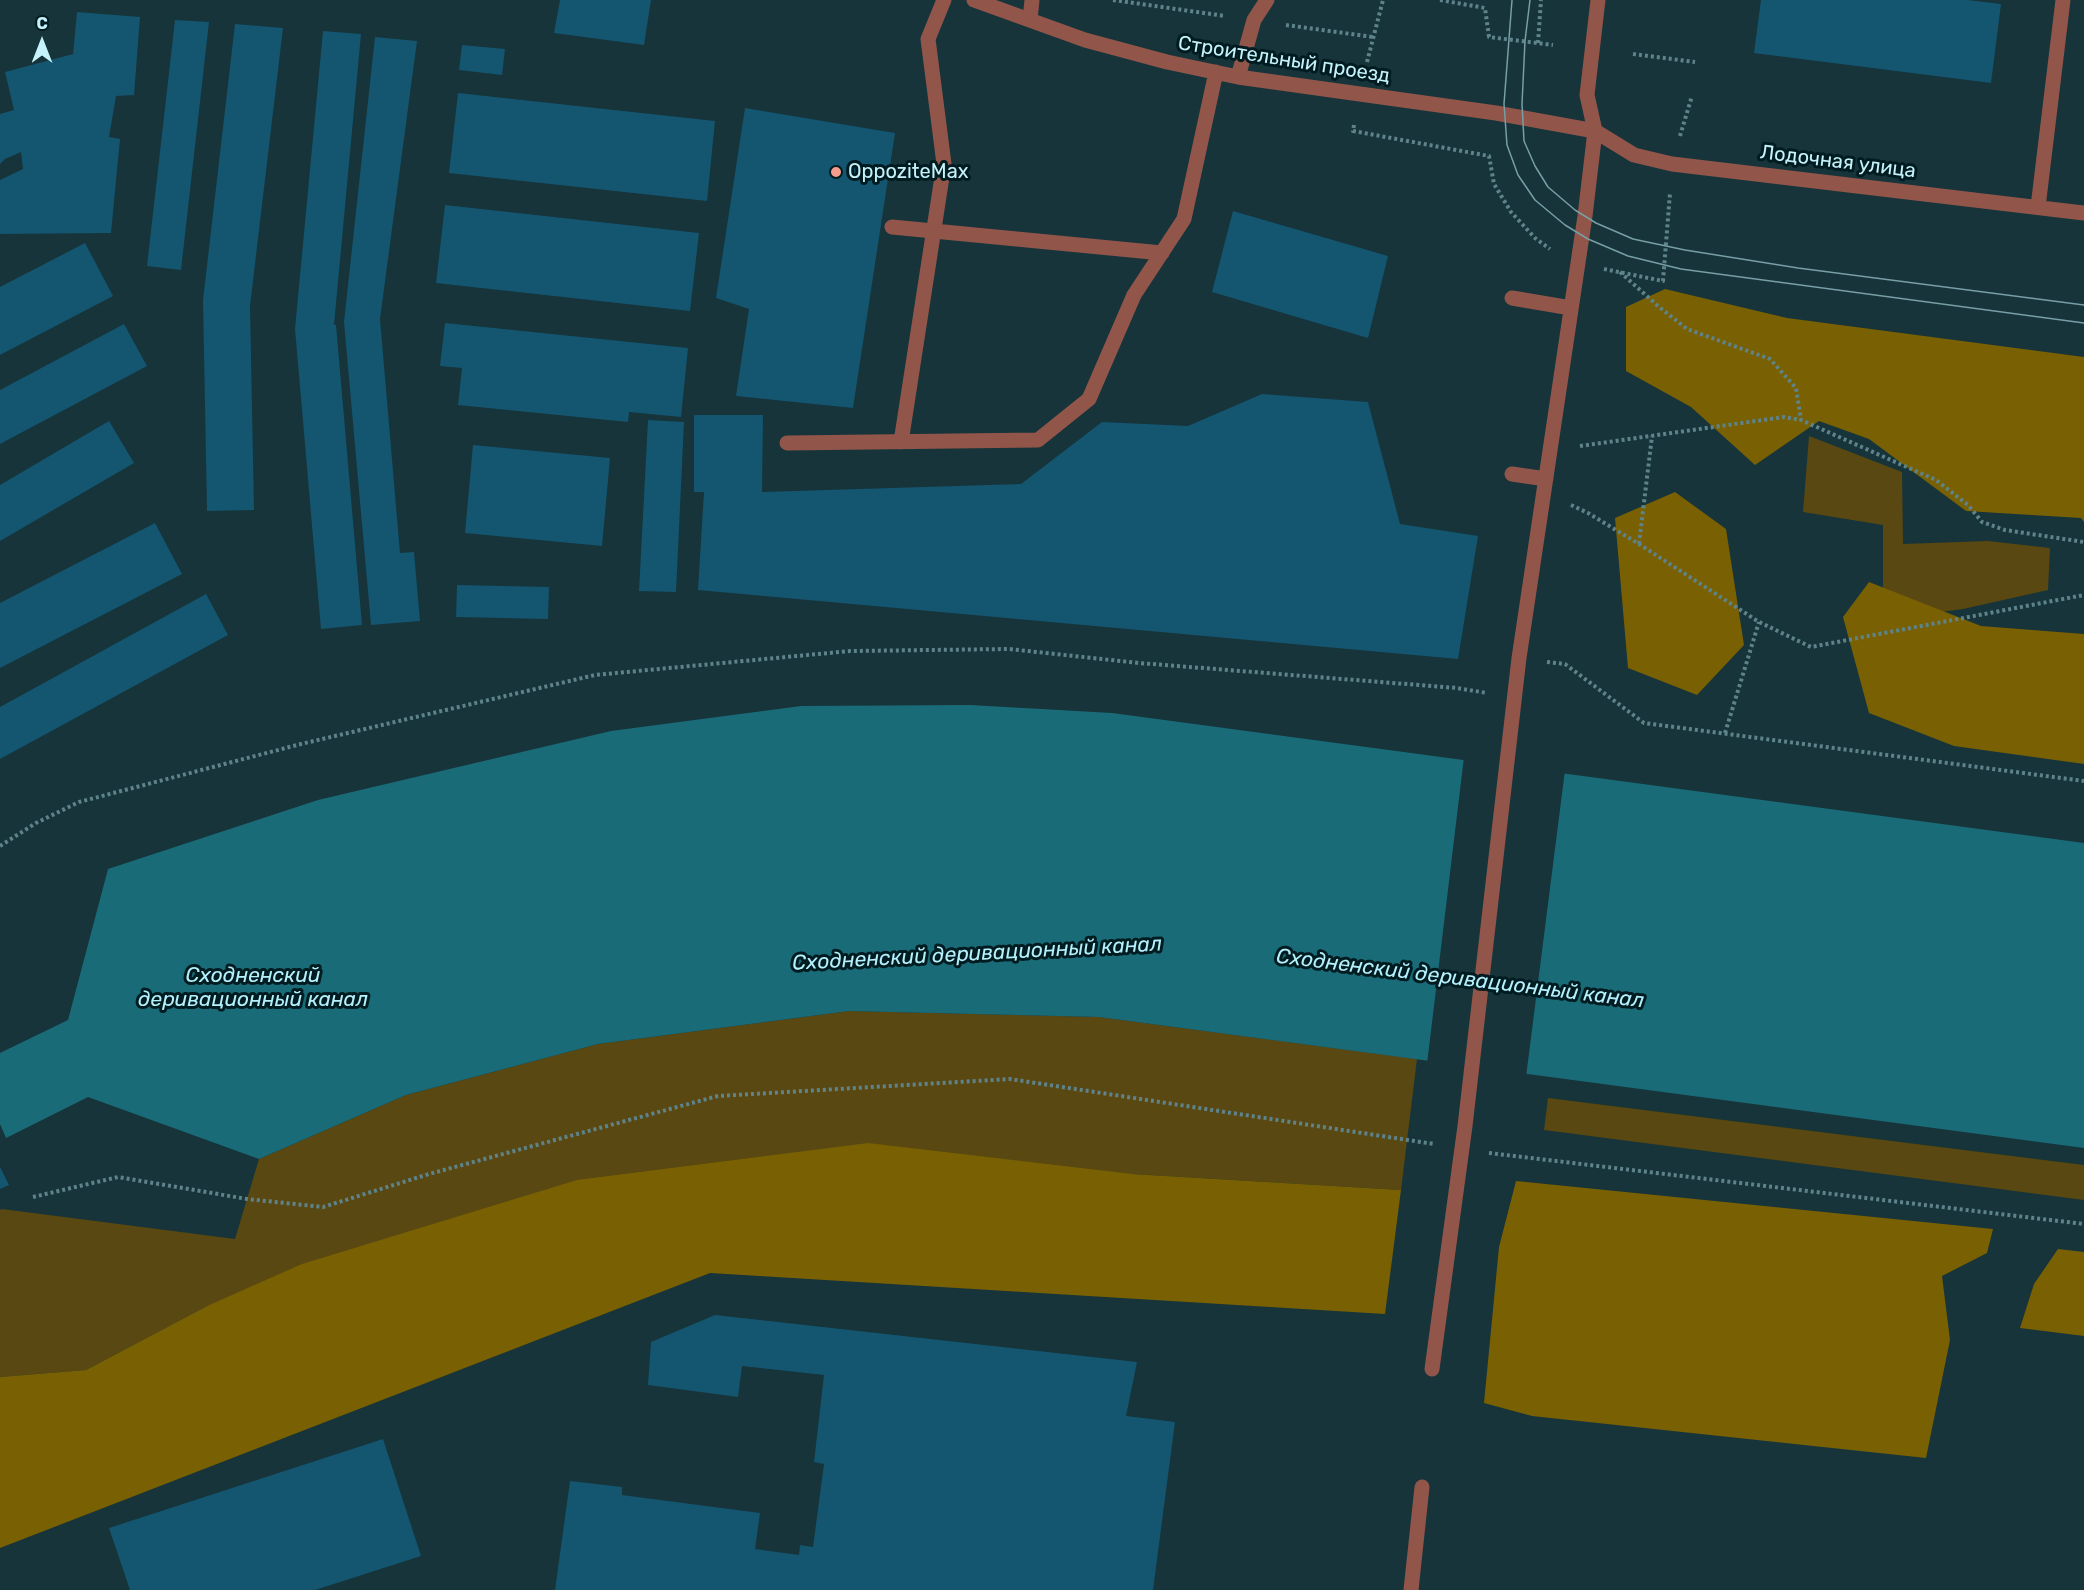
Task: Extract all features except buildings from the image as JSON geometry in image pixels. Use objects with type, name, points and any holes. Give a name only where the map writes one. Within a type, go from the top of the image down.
[{"type":"street","points":[[901,442],[944,164],[928,39],[945,0]]},
{"type":"street","name":"Строительный проезд","points":[[974,0],[1085,40],[1167,62],[1238,76],[1496,113],[1594,131]]},
{"type":"street","points":[[1030,20],[1032,0]]},
{"type":"street","points":[[1238,76],[1254,20],[1257,0]]},
{"type":"street","points":[[1254,20],[1268,0]]},
{"type":"street","points":[[1432,1369],[1465,1126],[1512,715],[1585,216],[1594,131],[1587,96],[1598,0]]},
{"type":"street","points":[[2037,207],[2062,0]]},
{"type":"street","points":[[787,443],[1038,440],[1089,399],[1134,295],[1184,219],[1216,72]]},
{"type":"street","name":"Лодочная улица","points":[[1594,131],[1634,155],[1672,164],[2084,213]]},
{"type":"street","points":[[892,227],[1162,253]]},
{"type":"street","points":[[1512,298],[1570,308]]},
{"type":"street","points":[[1512,474],[1544,486]]},
{"type":"street","points":[[1412,1590],[1422,1487]]},
{"type":"path","points":[[1367,62],[1383,0]]},
{"type":"path","points":[[1440,0],[1485,8],[1490,37],[1553,45]]},
{"type":"path","points":[[1538,43],[1542,0]]},
{"type":"path","points":[[1633,54],[1695,62]]},
{"type":"path","points":[[1672,164],[1692,96]]},
{"type":"path","points":[[1354,124],[1353,131],[1489,156],[1494,184],[1511,213],[1535,237],[1556,253],[1578,264],[1663,281],[1670,191]]},
{"type":"path","points":[[1619,272],[1687,329],[1770,359],[1796,388],[1801,420]]},
{"type":"path","points":[[1550,451],[1784,417],[1801,420],[1935,480],[1968,505],[1982,522],[2005,530],[2084,542]]},
{"type":"path","points":[[1639,544],[1652,436]]},
{"type":"path","points":[[1544,486],[1759,622],[1811,647],[2084,595]]},
{"type":"path","points":[[1725,733],[1759,622]]},
{"type":"path","points":[[0,846],[36,822],[79,802],[301,744],[607,674],[850,651],[1009,649],[1150,664],[1458,688],[1515,696]]},
{"type":"path","points":[[1565,664],[1644,723],[2084,781]]},
{"type":"path","points":[[33,1197],[118,1177],[247,1198],[323,1207],[429,1174],[718,1096],[1010,1079],[1407,1139],[1462,1150]]},
{"type":"path","points":[[1504,1155],[2084,1224]]},
{"type":"shaded area","points":[[1665,289],[1787,318],[2084,357],[2084,522],[2081,518],[1966,511],[1869,439],[1819,421],[1755,465],[1691,407],[1626,371],[1626,307]]},
{"type":"shaded area","points":[[1809,436],[1902,472],[1903,544],[1988,541],[2050,548],[2048,590],[1963,609],[1883,620],[1883,525],[1803,512]]},
{"type":"shaded area","points":[[1675,492],[1726,529],[1744,645],[1697,695],[1628,668],[1615,518]]},
{"type":"shaded area","points":[[1869,582],[1981,626],[2084,634],[2084,764],[1954,746],[1869,713],[1843,617]]},
{"type":"shaded area","points":[[849,1011],[1099,1017],[1417,1059],[1401,1190],[1132,1174],[207,1306],[86,1370],[0,1377],[0,1210],[2,1209],[235,1239],[259,1159],[406,1095],[598,1044]]},
{"type":"shaded area","points":[[1548,1098],[2084,1165],[2084,1200],[1544,1130]]},
{"type":"shaded area","points":[[868,1143],[1132,1174],[1401,1190],[1385,1314],[710,1273],[0,1548],[0,1377],[86,1370],[207,1306],[302,1264],[577,1180]]},
{"type":"shaded area","points":[[1516,1181],[1993,1229],[1987,1253],[1942,1276],[1950,1340],[1926,1458],[1532,1416],[1484,1403],[1499,1247]]},
{"type":"shaded area","points":[[2058,1249],[2084,1252],[2084,1336],[2020,1328],[2034,1284]]},
{"type":"water","name":"Сходненский деривационный канал","points":[[970,705],[1112,713],[2084,843],[2084,1148],[1099,1017],[849,1011],[598,1044],[406,1095],[259,1159],[88,1097],[6,1138],[0,1124],[0,1053],[68,1020],[108,869],[318,800],[611,731],[801,706]]},
{"type":"pier","points":[[1464,757],[1565,770],[1526,1077],[1427,1064]]},
{"type":"tram line","points":[[1512,0],[1504,104],[1507,145],[1518,175],[1535,200],[1565,225],[1588,239],[1628,256],[1681,269],[2084,323]]},
{"type":"tram line","points":[[1530,0],[1525,41],[1522,104],[1524,141],[1535,166],[1548,187],[1575,210],[1596,223],[1633,239],[1685,250],[1798,268],[2084,305]]},
{"type":"place","name":"OppoziteMax","points":[[836,172]]}]
